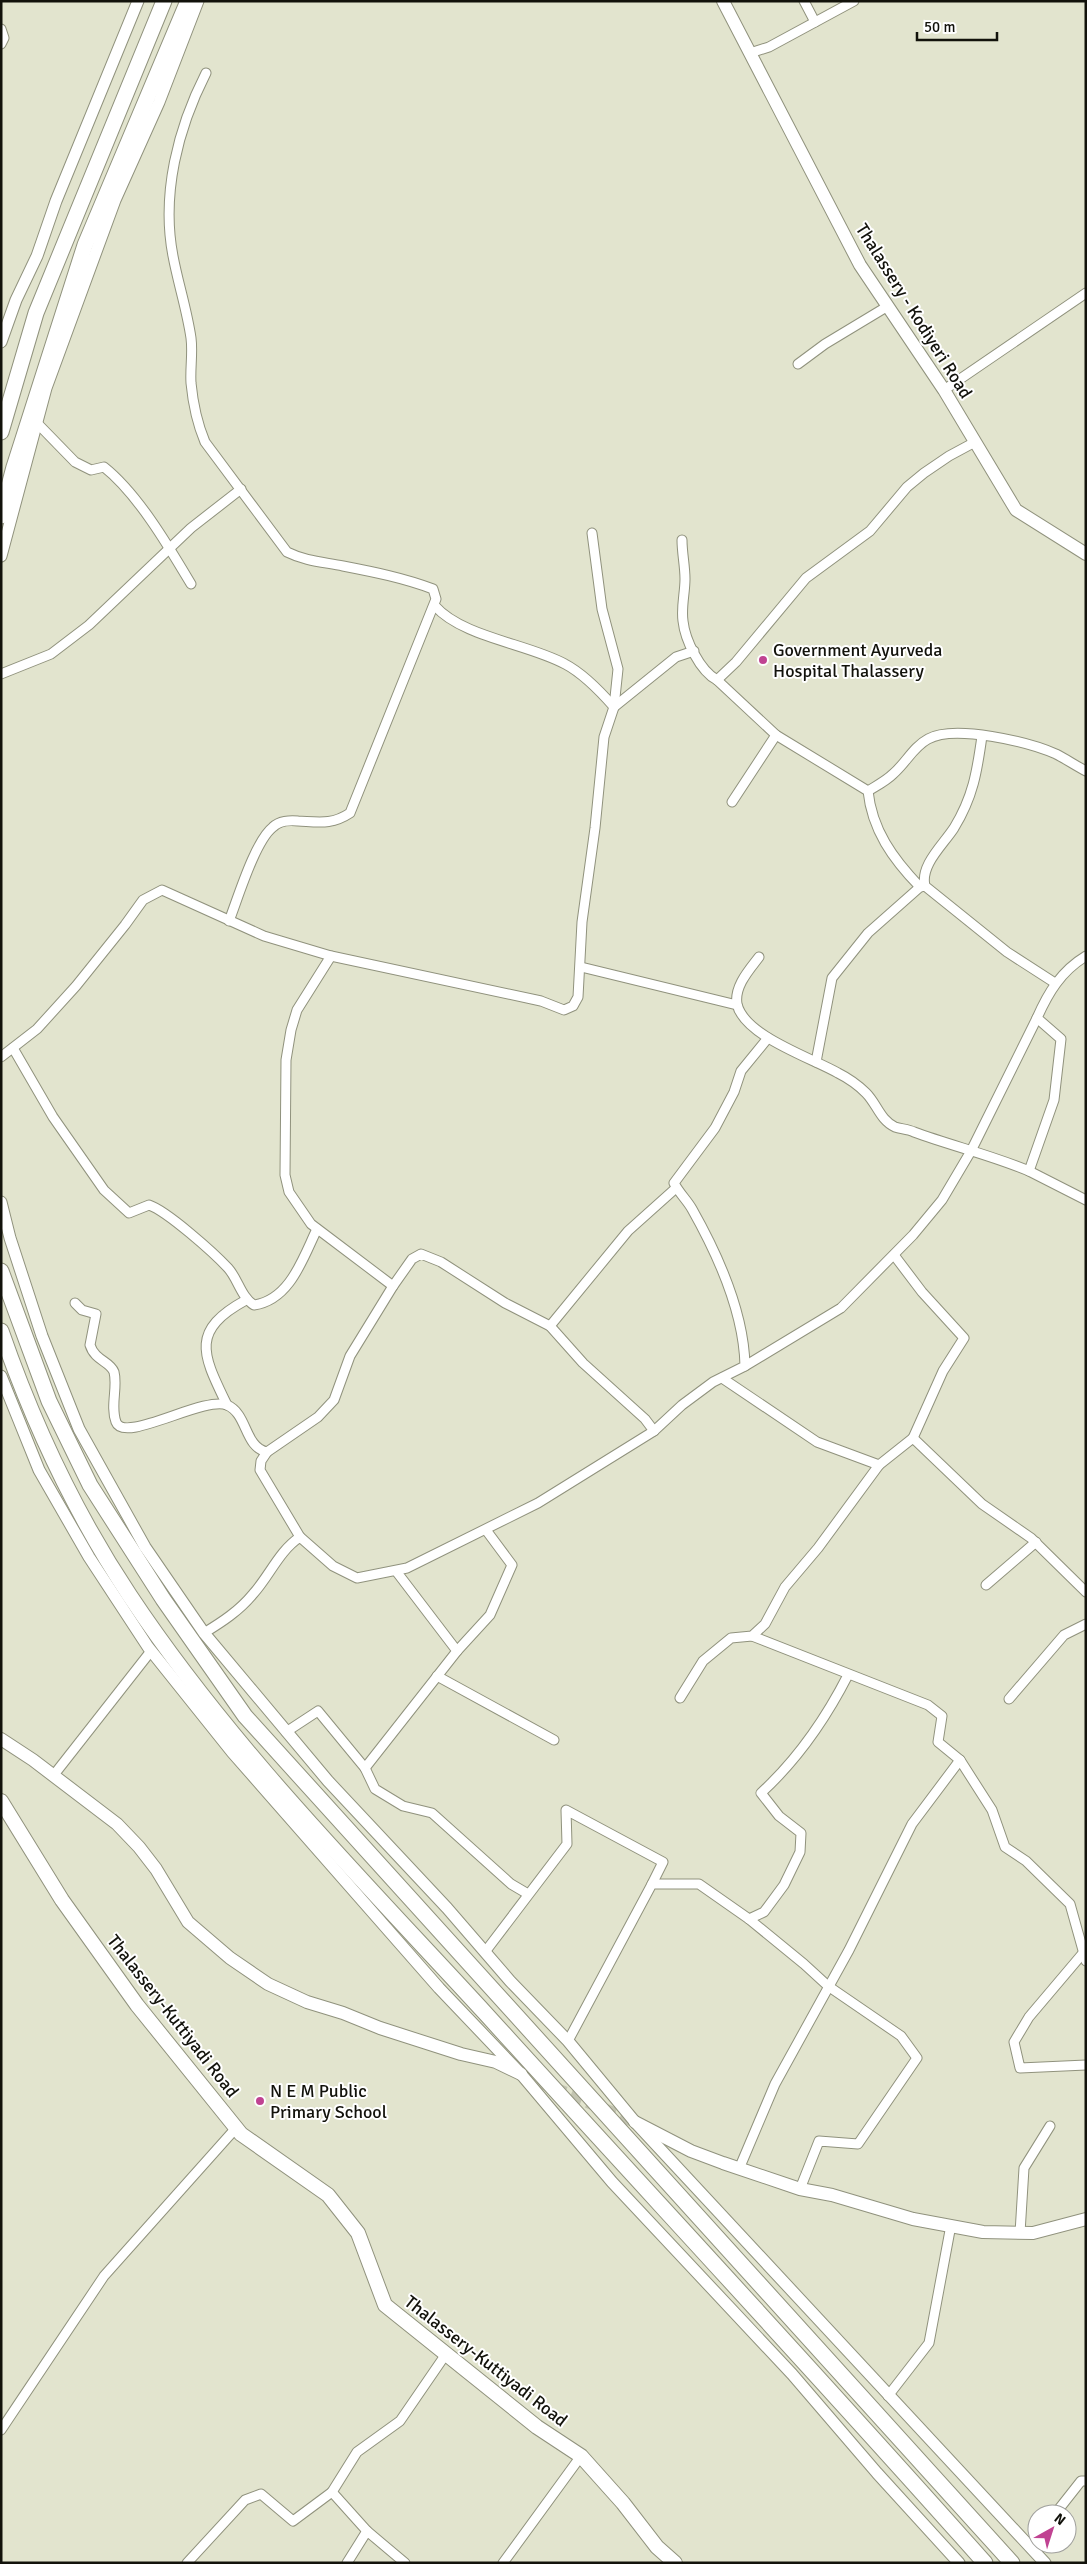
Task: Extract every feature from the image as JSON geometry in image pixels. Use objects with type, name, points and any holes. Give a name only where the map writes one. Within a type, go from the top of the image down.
[{"type":"highway","points":[[1,432],[36,313],[164,1]]},
{"type":"highway","points":[[1,516],[14,467],[85,245],[188,1]]},
{"type":"highway","points":[[1,1272],[50,1401],[90,1485],[163,1599],[245,1716],[1012,2563]]},
{"type":"highway","points":[[1,1331],[60,1472],[94,1538],[130,1596],[192,1682],[314,1826],[985,2563]]},
{"type":"main road","name":"Thalassery - Kodiyeri Road","points":[[723,1],[860,265],[944,390],[1016,510],[1086,554]]},
{"type":"main road","points":[[1,1739],[117,1824],[139,1847],[188,1922],[230,1958],[268,1984],[307,2002],[380,2028],[461,2054],[496,2062],[521,2074]]},
{"type":"main road","name":"Thalassery-Kuttiyadi Road","points":[[1,1801],[62,1900],[138,2005],[236,2128],[241,2134],[328,2195],[358,2233],[385,2305],[537,2427],[581,2456],[623,2503],[657,2547],[675,2563]]},
{"type":"main road","points":[[635,2122],[691,2151],[739,2169],[800,2189],[832,2195],[913,2219],[983,2232],[1020,2233],[1033,2233],[1060,2224],[1086,2219]]},
{"type":"street","points":[[1,342],[16,300],[37,256],[56,202],[138,1]]},
{"type":"street","points":[[1,556],[46,388],[115,200],[159,102],[198,1]]},
{"type":"street","points":[[804,1],[815,22]]},
{"type":"street","points":[[750,53],[769,47],[854,1]]},
{"type":"street","points":[[1,29],[4,38],[1,44]]},
{"type":"street","points":[[206,73],[189,105],[172,168],[170,215],[172,254],[191,337],[193,357],[191,381],[197,422],[205,442],[287,552],[302,560],[319,561],[377,572],[433,589],[436,599],[435,606],[350,813],[339,820],[322,824],[296,820],[278,823],[271,828],[261,840],[229,921]]},
{"type":"street","points":[[944,390],[1086,293]]},
{"type":"street","points":[[798,364],[825,344],[888,306]]},
{"type":"street","points":[[37,423],[75,462],[91,470],[104,467],[119,479],[169,548],[192,584]]},
{"type":"street","points":[[717,680],[736,662],[806,578],[870,531],[913,482],[949,456],[975,442]]},
{"type":"street","points":[[1,674],[51,654],[89,625],[169,548],[241,489]]},
{"type":"street","points":[[1,1057],[38,1029],[126,925],[143,900],[162,890],[264,936],[331,956],[541,1001],[564,1010],[573,1006],[578,997],[582,922],[595,828],[604,737],[614,706],[618,669],[602,609],[592,533]]},
{"type":"street","points":[[682,540],[685,578],[683,621],[694,651],[706,670],[776,735],[868,791],[875,826],[903,870],[1007,952],[1055,983]]},
{"type":"street","points":[[435,606],[443,616],[465,626],[565,664],[594,686],[614,706]]},
{"type":"street","points":[[614,706],[676,657],[694,651]]},
{"type":"street","points":[[868,791],[893,774],[912,752],[928,739],[941,734],[982,736],[1033,746],[1055,754],[1086,771]]},
{"type":"street","points":[[732,802],[776,735]]},
{"type":"street","points":[[816,1062],[832,978],[868,933],[923,886],[926,867],[954,828],[976,782],[982,736]]},
{"type":"street","points":[[331,956],[297,1010],[286,1060],[285,1174],[288,1192],[317,1229],[339,1246],[357,1256],[393,1286]]},
{"type":"street","points":[[654,1431],[645,1419],[583,1362],[550,1326],[505,1303],[429,1256],[421,1254],[412,1259],[393,1286],[350,1356],[334,1400],[318,1417],[267,1452],[261,1461],[260,1470],[300,1537],[333,1566],[357,1578],[407,1568],[486,1530],[538,1503],[654,1431],[682,1405],[722,1378],[841,1308],[894,1255],[942,1200],[972,1151],[1037,1018],[1043,1001],[1055,983],[1086,956]]},
{"type":"street","points":[[737,1005],[737,993],[744,977],[759,957]]},
{"type":"street","points":[[581,967],[737,1005],[759,1032],[798,1055],[845,1077],[866,1093],[882,1117],[896,1127],[1000,1159],[1029,1171],[1086,1200]]},
{"type":"street","points":[[1029,1171],[1054,1100],[1061,1039],[1037,1018]]},
{"type":"street","points":[[745,1366],[740,1325],[724,1279],[703,1229],[690,1206],[676,1188],[675,1180],[715,1128],[734,1092],[741,1071],[768,1038]]},
{"type":"street","points":[[13,1048],[53,1117],[104,1190],[129,1213],[149,1205],[168,1214],[228,1268],[241,1287],[246,1300],[254,1305],[266,1304],[282,1293],[317,1229]]},
{"type":"street","points":[[550,1326],[628,1231],[676,1188]]},
{"type":"street","points":[[1,1202],[10,1238],[42,1336],[79,1428],[145,1547],[204,1633],[328,1782],[447,1908],[485,1952],[568,2041],[635,2122],[888,2396],[1027,2537]]},
{"type":"street","points":[[752,1636],[765,1624],[785,1587],[818,1548],[879,1465],[913,1438],[943,1371],[964,1338],[922,1292],[894,1255]]},
{"type":"street","points":[[246,1300],[224,1312],[209,1329],[206,1342],[207,1358],[227,1405],[240,1416],[250,1439],[259,1450],[267,1452]]},
{"type":"street","points":[[75,1303],[82,1310],[96,1314],[90,1345],[98,1359],[107,1364],[114,1372],[114,1414],[116,1423],[121,1428],[134,1429],[175,1413],[218,1404],[227,1405]]},
{"type":"street","points":[[1,1376],[39,1470],[89,1557],[151,1651],[232,1752],[303,1836],[439,1988],[521,2074],[612,2182],[792,2374],[876,2472],[959,2563]]},
{"type":"street","points":[[722,1378],[817,1442],[879,1465]]},
{"type":"street","points":[[913,1438],[982,1504],[1036,1542],[1086,1592]]},
{"type":"street","points":[[365,1768],[457,1651],[490,1615],[512,1565],[486,1530]]},
{"type":"street","points":[[204,1633],[229,1618],[253,1594],[278,1557],[300,1537]]},
{"type":"street","points":[[986,1586],[1036,1542]]},
{"type":"street","points":[[396,1571],[457,1651]]},
{"type":"street","points":[[1009,1699],[1064,1635],[1086,1624]]},
{"type":"street","points":[[680,1698],[703,1661],[731,1638],[752,1636],[928,1705],[942,1716],[938,1742],[960,1760],[992,1810],[1005,1847],[1026,1861],[1070,1904],[1085,1956],[1029,2017],[1014,2042],[1020,2068],[1086,2065]]},
{"type":"street","points":[[53,1776],[151,1651]]},
{"type":"street","points":[[748,1919],[764,1912],[784,1885],[800,1852],[801,1833],[779,1816],[761,1793],[801,1753],[832,1706],[848,1675]]},
{"type":"street","points":[[437,1676],[554,1740]]},
{"type":"street","points":[[286,1732],[318,1711],[365,1768],[375,1789],[403,1806],[432,1813],[511,1884],[528,1894]]},
{"type":"street","points":[[739,2169],[775,2084],[849,1950],[912,1824],[960,1760]]},
{"type":"street","points":[[485,1952],[567,1844],[566,1810],[663,1862],[568,2041]]},
{"type":"street","points":[[652,1884],[699,1884],[748,1919],[828,1986],[901,2036],[918,2058],[858,2144],[819,2142],[800,2189]]},
{"type":"street","points":[[1020,2233],[1024,2168],[1050,2126]]},
{"type":"street","points":[[1,2430],[104,2276],[236,2128]]},
{"type":"street","points":[[888,2396],[928,2343],[951,2225]]},
{"type":"street","points":[[187,2563],[245,2500],[261,2494],[293,2521],[332,2492],[357,2452],[400,2421],[446,2354]]},
{"type":"street","points":[[503,2563],[581,2456]]},
{"type":"street","points":[[1062,2504],[1081,2480],[1086,2481]]},
{"type":"street","points":[[332,2492],[367,2531],[405,2563]]},
{"type":"street","points":[[347,2563],[367,2531]]},
{"type":"tunnel","points":[[521,2074],[635,2122]]},
{"type":"place","name":"Government Ayurveda Hospital Thalassery","points":[[763,660]]},
{"type":"place","name":"N E M Public Primary School","points":[[260,2101]]}]
